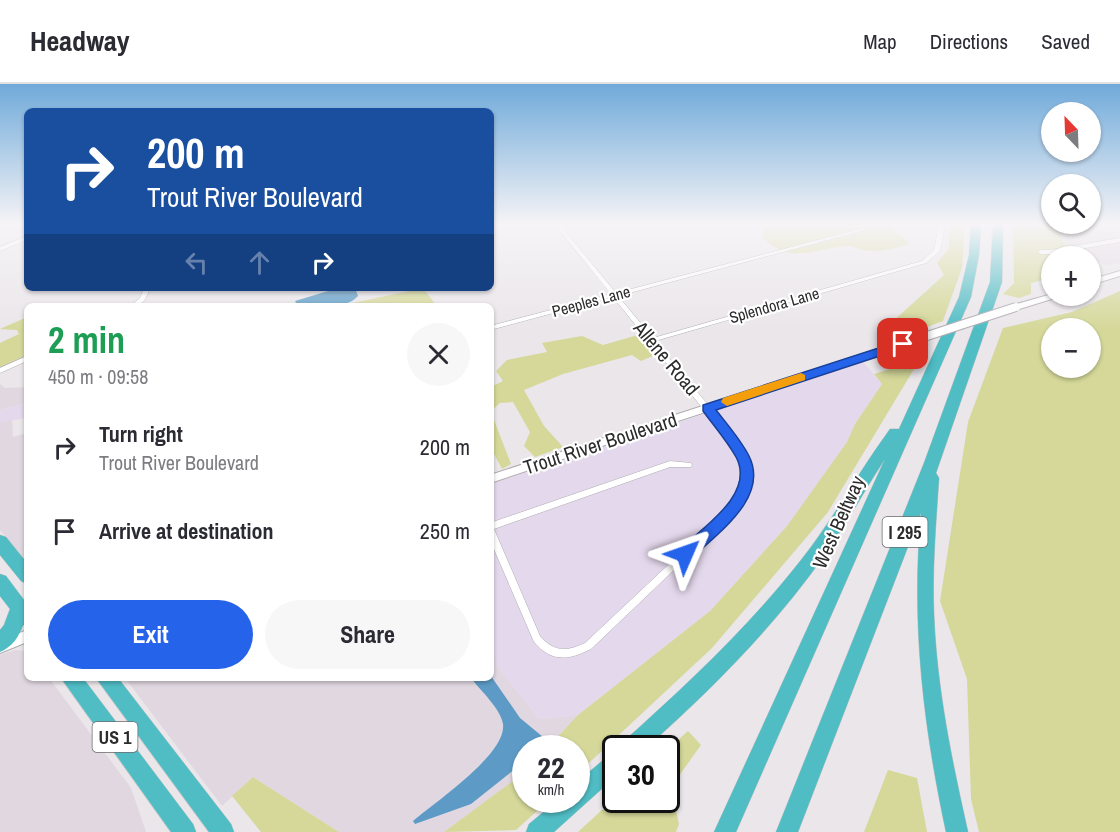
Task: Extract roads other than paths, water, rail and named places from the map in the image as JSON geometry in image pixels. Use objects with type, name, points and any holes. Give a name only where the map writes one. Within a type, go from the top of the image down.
[{"type":"highway","name":"West Beltway","points":[[725,832],[915,404],[965,297],[973,260]]},
{"type":"highway","name":"I 295","points":[[787,832],[932,463],[996,282],[997,260]]},
{"type":"highway","points":[[646,735],[711,676],[779,601],[848,507],[915,404]]},
{"type":"highway","points":[[932,463],[924,584],[928,663],[942,770],[957,832]]},
{"type":"highway","points":[[2,545],[24,572]]},
{"type":"highway","points":[[0,582],[23,613],[0,645]]},
{"type":"highway","name":"US 1","points":[[73,681],[186,832]]},
{"type":"highway","name":"US 1","points":[[108,681],[223,832]]},
{"type":"highway","points":[[590,786],[602,775]]},
{"type":"highway","points":[[537,832],[559,813]]},
{"type":"street","name":"Allene Road","points":[[494,537],[537,639],[543,647],[553,653],[572,654],[588,646],[734,508],[744,491],[746,472],[744,458],[708,408],[585,260]]},
{"type":"street","name":"Peeples Lane","points":[[494,327],[743,260]]},
{"type":"street","name":"Splendora Lane","points":[[652,340],[926,260]]},
{"type":"street","points":[[1101,279],[1120,273]]},
{"type":"street","points":[[138,303],[143,299],[146,291]]},
{"type":"street","name":"Trout River Boulevard","points":[[494,478],[1041,299]]},
{"type":"street","points":[[0,371],[24,359]]},
{"type":"street","points":[[494,527],[670,464],[688,465]]},
{"type":"street","points":[[0,645],[24,637]]},
{"type":"water","points":[[328,291],[356,291],[358,296],[346,303],[296,303],[295,301]]},
{"type":"water","points":[[494,680],[520,718],[541,735],[512,735],[512,771],[471,804],[415,824],[413,821],[467,777],[494,749],[501,736],[503,724],[498,712],[474,681]]}]
